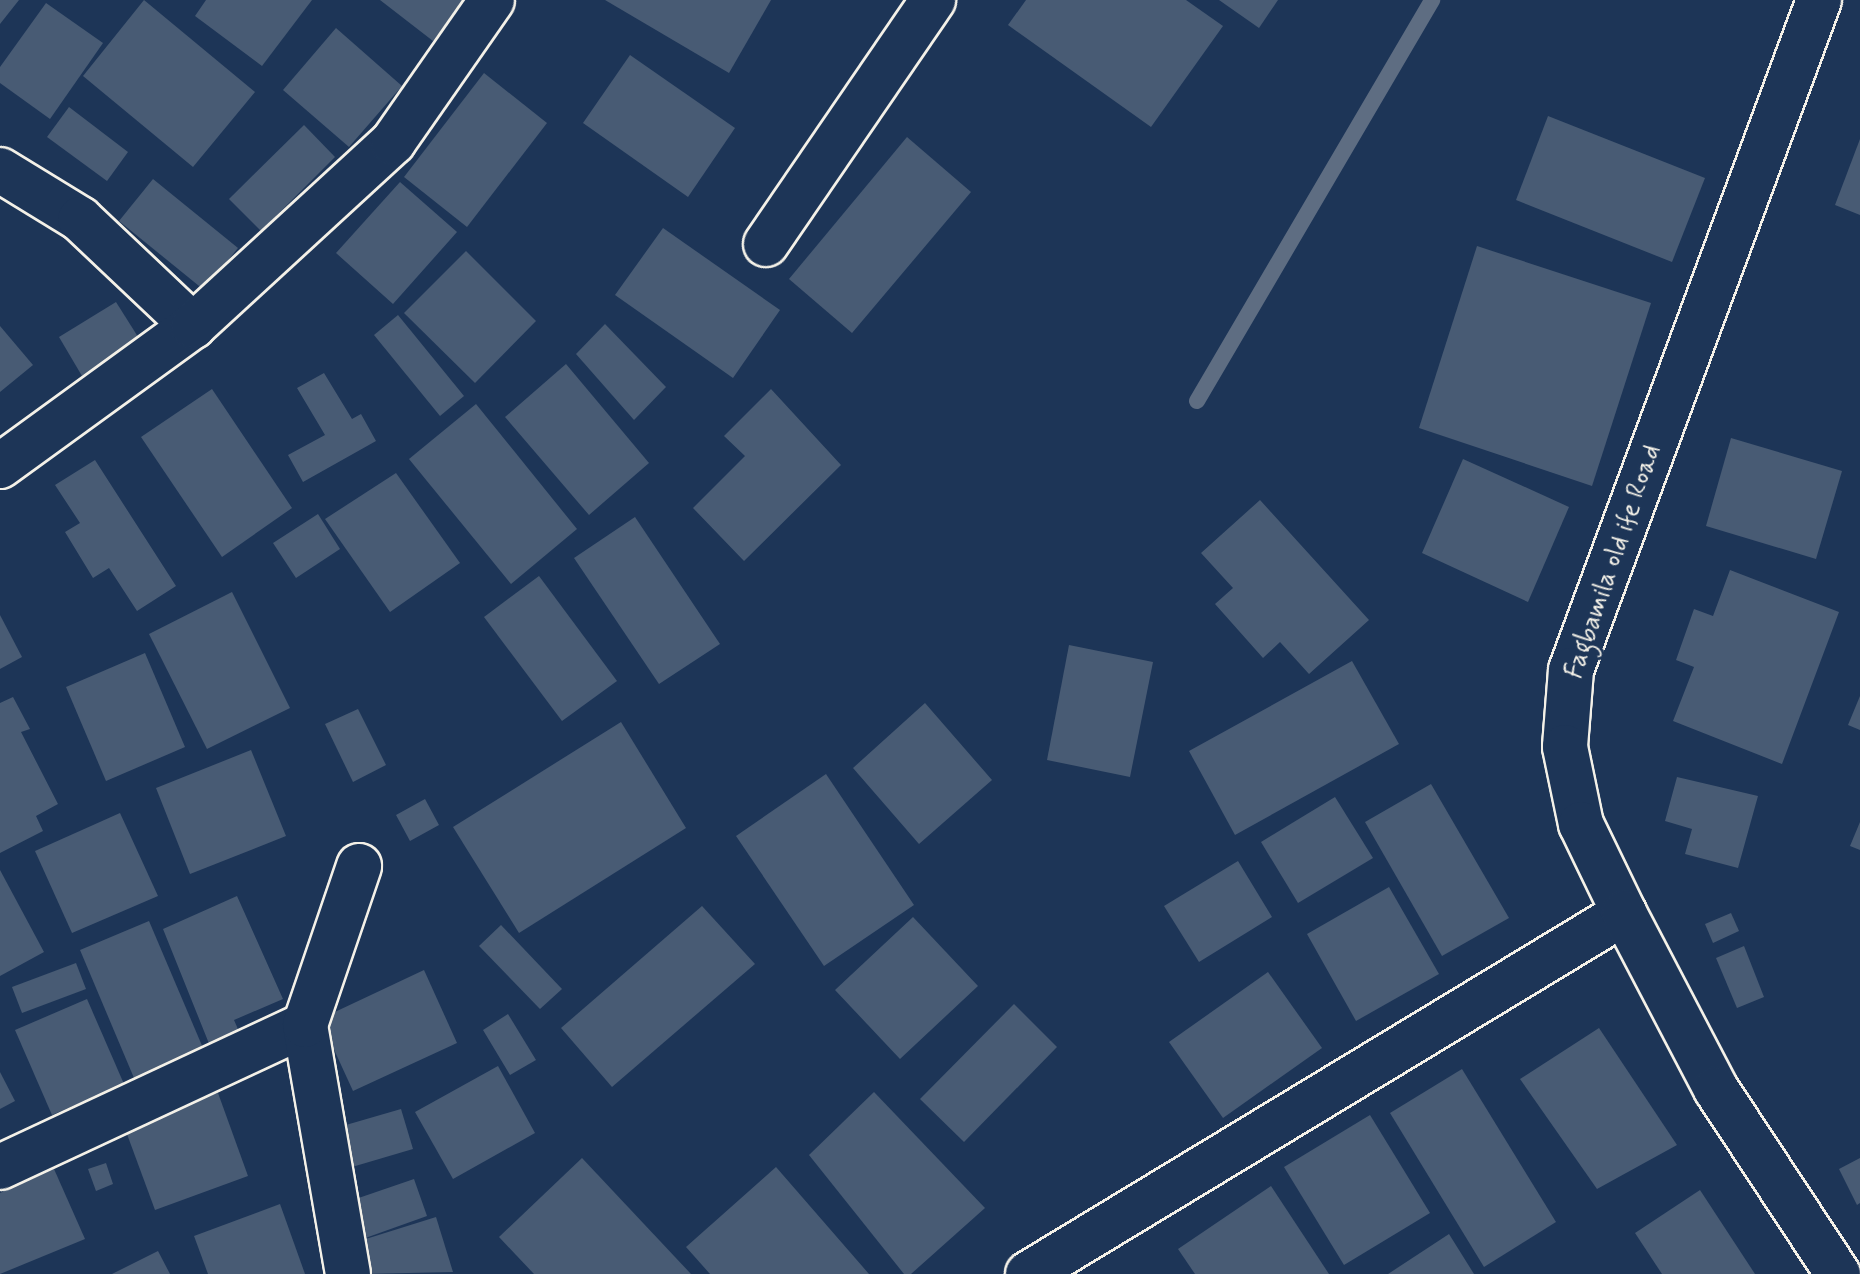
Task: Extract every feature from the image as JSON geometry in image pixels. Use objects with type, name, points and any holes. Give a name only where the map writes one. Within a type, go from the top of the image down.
[{"type":"street","points":[[0,466],[193,326],[393,142],[492,0]]},
{"type":"street","points":[[766,244],[933,0]]},
{"type":"street","name":"Fagbamila old ife Road","points":[[1819,0],[1571,670],[1565,747],[1581,824],[1624,913],[1716,1089],[1838,1274]]},
{"type":"street","points":[[0,170],[80,219],[193,326]]},
{"type":"street","points":[[348,1274],[305,1025],[359,866]]},
{"type":"street","points":[[1028,1274],[1624,913]]},
{"type":"street","points":[[0,1167],[305,1025]]},
{"type":"building","points":[[0,0],[19,0],[0,24]]},
{"type":"building","points":[[144,0],[255,92],[193,167],[83,76]]},
{"type":"building","points":[[206,0],[312,0],[262,66],[195,16]]},
{"type":"building","points":[[380,0],[465,0],[433,41]]},
{"type":"building","points":[[605,0],[771,0],[729,73]]},
{"type":"building","points":[[1026,0],[1186,0],[1223,26],[1151,127],[1008,25]]},
{"type":"building","points":[[1219,0],[1278,0],[1259,28]]},
{"type":"building","points":[[46,3],[103,43],[50,119],[0,83],[0,67]]},
{"type":"building","points":[[336,28],[402,86],[349,147],[283,90]]},
{"type":"building","points":[[630,55],[735,128],[688,197],[583,123]]},
{"type":"building","points":[[484,73],[547,123],[467,227],[404,177]]},
{"type":"building","points":[[69,107],[128,152],[107,181],[47,137]]},
{"type":"building","points":[[1548,116],[1705,178],[1672,262],[1516,200]]},
{"type":"building","points":[[304,125],[335,157],[261,231],[229,199]]},
{"type":"building","points":[[907,137],[971,192],[852,333],[789,279]]},
{"type":"building","points":[[1860,139],[1860,215],[1835,205]]},
{"type":"building","points":[[153,179],[238,248],[204,290],[119,221]]},
{"type":"building","points":[[400,182],[457,232],[393,304],[336,253]]},
{"type":"building","points":[[663,228],[780,310],[733,378],[615,295]]},
{"type":"building","points":[[1477,246],[1651,303],[1592,486],[1419,428]]},
{"type":"building","points":[[466,251],[536,321],[475,383],[404,313]]},
{"type":"building","points":[[116,302],[140,340],[82,376],[59,337]]},
{"type":"building","points":[[398,315],[464,396],[440,416],[374,335]]},
{"type":"building","points":[[605,324],[666,387],[634,420],[576,354]]},
{"type":"building","points":[[0,326],[33,365],[0,392]]},
{"type":"building","points":[[566,364],[649,463],[589,515],[505,417]]},
{"type":"building","points":[[324,373],[352,419],[361,414],[376,441],[303,482],[288,455],[325,435],[297,388]]},
{"type":"building","points":[[212,389],[292,508],[222,557],[141,437]]},
{"type":"building","points":[[771,389],[841,465],[744,561],[693,508],[745,456],[724,436]]},
{"type":"building","points":[[476,404],[577,529],[511,584],[409,459]]},
{"type":"building","points":[[1731,438],[1842,471],[1816,559],[1706,526]]},
{"type":"building","points":[[1463,459],[1569,507],[1528,602],[1422,553]]},
{"type":"building","points":[[95,460],[176,586],[137,611],[109,568],[93,578],[65,532],[80,523],[55,485]]},
{"type":"building","points":[[396,473],[460,563],[390,612],[325,519]]},
{"type":"building","points":[[1260,500],[1369,620],[1309,674],[1280,642],[1263,658],[1215,604],[1233,588],[1201,553]]},
{"type":"building","points":[[318,514],[340,549],[296,578],[273,543]]},
{"type":"building","points":[[635,517],[720,644],[659,684],[574,558]]},
{"type":"building","points":[[1730,570],[1839,612],[1782,764],[1673,721],[1694,667],[1676,660],[1694,609],[1713,616]]},
{"type":"building","points":[[539,576],[617,681],[562,721],[484,617]]},
{"type":"building","points":[[232,592],[290,708],[207,749],[149,634]]},
{"type":"building","points":[[0,615],[22,657],[0,669]]},
{"type":"building","points":[[1069,645],[1153,662],[1130,777],[1047,760]]},
{"type":"building","points":[[145,653],[185,747],[106,781],[66,687]]},
{"type":"building","points":[[1352,661],[1399,744],[1235,835],[1189,751]]},
{"type":"building","points":[[1860,696],[1860,730],[1848,725]]},
{"type":"building","points":[[13,697],[30,729],[21,732],[58,804],[36,816],[43,831],[0,853],[0,703]]},
{"type":"building","points":[[925,703],[992,780],[919,844],[853,768]]},
{"type":"building","points":[[358,709],[386,765],[353,782],[325,724]]},
{"type":"building","points":[[621,722],[686,828],[519,933],[453,827]]},
{"type":"building","points":[[251,750],[286,836],[190,874],[156,788]]},
{"type":"building","points":[[826,774],[914,905],[824,966],[736,836]]},
{"type":"building","points":[[1677,777],[1758,796],[1738,868],[1685,854],[1692,829],[1665,821]]},
{"type":"building","points":[[1431,784],[1509,918],[1442,956],[1365,822]]},
{"type":"building","points":[[1335,797],[1373,858],[1298,903],[1261,842]]},
{"type":"building","points":[[425,799],[439,825],[410,841],[396,815]]},
{"type":"building","points":[[120,813],[158,896],[72,933],[35,851]]},
{"type":"building","points":[[1860,822],[1860,850],[1850,846]]},
{"type":"building","points":[[1238,861],[1272,917],[1199,962],[1164,906]]},
{"type":"building","points":[[0,870],[44,952],[0,976]]},
{"type":"building","points":[[1389,887],[1439,974],[1356,1021],[1307,934]]},
{"type":"building","points":[[237,896],[283,999],[234,1020],[244,1043],[214,1056],[163,929]]},
{"type":"building","points":[[702,906],[755,964],[612,1087],[561,1028]]},
{"type":"building","points":[[1731,913],[1739,931],[1713,943],[1705,924]]},
{"type":"building","points":[[913,917],[978,986],[900,1059],[835,990]]},
{"type":"building","points":[[149,921],[203,1048],[134,1078],[80,950]]},
{"type":"building","points":[[501,925],[562,989],[540,1009],[479,946]]},
{"type":"building","points":[[1744,946],[1764,997],[1737,1008],[1716,958]]},
{"type":"building","points":[[76,963],[86,989],[22,1013],[12,987]]},
{"type":"building","points":[[424,970],[457,1043],[353,1091],[320,1019]]},
{"type":"building","points":[[1268,972],[1322,1048],[1223,1118],[1169,1042]]},
{"type":"building","points":[[87,999],[124,1084],[52,1115],[15,1030]]},
{"type":"building","points":[[1014,1004],[1057,1047],[964,1142],[920,1099]]},
{"type":"building","points":[[508,1014],[536,1060],[510,1075],[483,1030]]},
{"type":"building","points":[[1599,1028],[1677,1145],[1597,1189],[1520,1079]]},
{"type":"building","points":[[498,1066],[535,1133],[453,1179],[415,1112]]},
{"type":"building","points":[[1462,1069],[1556,1222],[1484,1267],[1390,1113]]},
{"type":"building","points":[[0,1072],[15,1101],[0,1109]]},
{"type":"building","points":[[874,1092],[985,1208],[911,1274],[904,1274],[809,1155]]},
{"type":"building","points":[[218,1093],[248,1176],[155,1210],[124,1126]]},
{"type":"building","points":[[401,1109],[413,1149],[352,1167],[339,1127]]},
{"type":"building","points":[[1370,1115],[1430,1213],[1344,1265],[1284,1167]]},
{"type":"building","points":[[582,1158],[691,1274],[534,1274],[499,1237]]},
{"type":"building","points":[[1860,1158],[1860,1203],[1857,1205],[1839,1169]]},
{"type":"building","points":[[106,1163],[113,1184],[96,1191],[88,1169]]},
{"type":"building","points":[[776,1167],[869,1274],[710,1274],[686,1247]]},
{"type":"building","points":[[54,1169],[85,1239],[0,1274],[0,1193]]},
{"type":"building","points":[[414,1179],[427,1216],[357,1241],[344,1203]]},
{"type":"building","points":[[1271,1186],[1329,1274],[1195,1274],[1178,1249]]},
{"type":"building","points":[[1700,1190],[1755,1274],[1662,1274],[1635,1233]]},
{"type":"building","points":[[280,1204],[305,1274],[208,1274],[194,1236]]},
{"type":"building","points":[[436,1217],[453,1272],[363,1274],[353,1243]]},
{"type":"building","points":[[1449,1234],[1474,1274],[1388,1274]]},
{"type":"building","points":[[158,1251],[170,1274],[112,1274]]},
{"type":"waterway","points":[[1197,401],[1432,0]]}]
